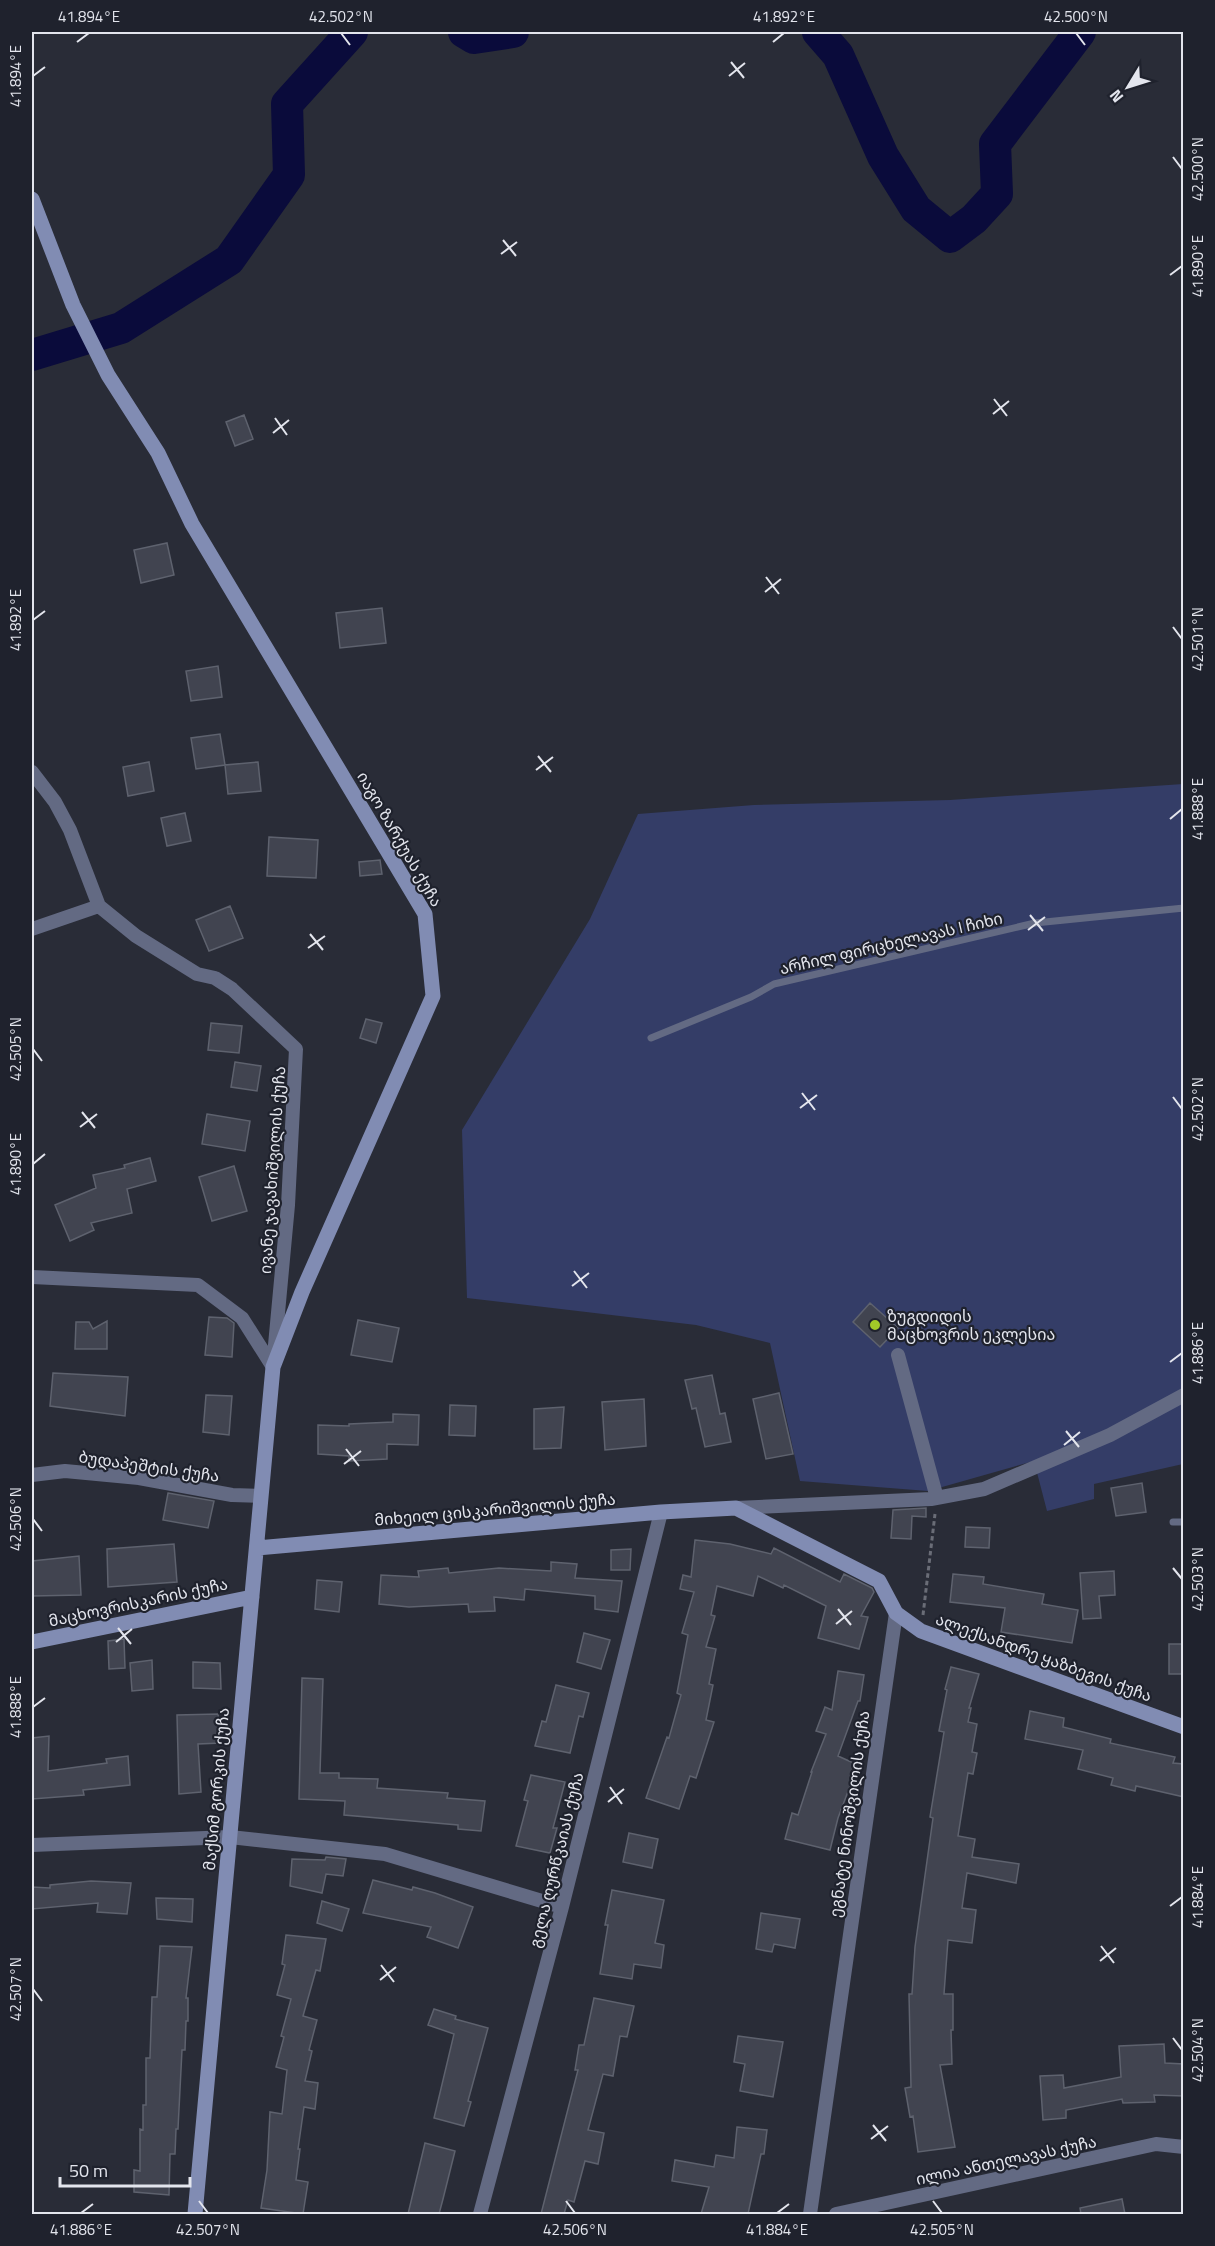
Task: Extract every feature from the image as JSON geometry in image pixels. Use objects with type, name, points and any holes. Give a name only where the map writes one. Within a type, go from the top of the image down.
[{"type":"street","name":"იაგო ზარქუას ქუჩა","points":[[32,199],[73,305],[108,375],[158,453],[192,524],[425,914],[433,996],[302,1292],[273,1367]]},
{"type":"street","points":[[32,772],[55,802],[70,830],[99,906],[32,929]]},
{"type":"street","name":"ივანე ჯავახიშვილის ქუჩა","points":[[99,906],[136,936],[197,974],[215,978],[232,989],[296,1049],[288,1205],[273,1367]]},
{"type":"street","points":[[32,1277],[198,1285],[242,1318],[273,1367]]},
{"type":"street","points":[[898,1355],[937,1497]]},
{"type":"street","name":"მაქსიმ გორკის ქუჩა","points":[[195,2214],[273,1367]]},
{"type":"street","points":[[736,1508],[937,1497],[984,1489],[1110,1435],[1184,1395]]},
{"type":"street","name":"ბუდაპეშტის ქუჩა","points":[[32,1475],[75,1472],[139,1478],[232,1495],[261,1496]]},
{"type":"street","points":[[736,1508],[879,1581],[896,1613]]},
{"type":"street","name":"მიხეილ ცისკარიშვილის ქუჩა","points":[[257,1548],[661,1512],[736,1508]]},
{"type":"street","name":"გელა ღურწკაიას ქუჩა","points":[[480,2214],[562,1907],[661,1512]]},
{"type":"street","name":"მაცხოვრისკარის ქუჩა","points":[[32,1642],[252,1597]]},
{"type":"street","name":"ალექსანდრე ყაზბეგის ქუჩა","points":[[896,1613],[921,1631],[1184,1727]]},
{"type":"street","name":"ეგნატე ნინოშვილის ქუჩა","points":[[810,2214],[896,1613]]},
{"type":"street","points":[[32,1845],[230,1837],[385,1854],[562,1907]]},
{"type":"street","name":"ილია ანთელავას ქუჩა","points":[[836,2214],[1156,2144],[1184,2147]]},
{"type":"lane","name":"არჩილ ფირცხელავას I ჩიხი","points":[[651,1038],[751,997],[774,984],[1035,923],[1184,908]]},
{"type":"lane","points":[[1173,1522],[1184,1522]]},
{"type":"path","points":[[921,1631],[937,1497]]},
{"type":"shaded area","points":[[1183,784],[1183,1464],[1094,1484],[1094,1499],[1047,1511],[1034,1461],[928,1491],[800,1481],[770,1343],[696,1325],[467,1298],[462,1130],[590,919],[638,814],[754,805],[950,800]]},
{"type":"building","points":[[244,415],[253,439],[235,446],[226,422]]},
{"type":"building","points":[[167,543],[174,575],[141,583],[134,550]]},
{"type":"building","points":[[382,608],[386,643],[340,648],[336,613]]},
{"type":"building","points":[[218,666],[222,697],[191,701],[186,671]]},
{"type":"building","points":[[220,734],[225,765],[196,769],[191,738]]},
{"type":"building","points":[[149,762],[154,791],[128,796],[123,767]]},
{"type":"building","points":[[258,762],[261,791],[228,794],[225,765]]},
{"type":"building","points":[[185,813],[191,841],[167,846],[161,818]]},
{"type":"building","points":[[269,837],[318,840],[316,878],[267,876]]},
{"type":"building","points":[[380,860],[382,874],[360,876],[359,862]]},
{"type":"building","points":[[230,906],[243,938],[209,951],[196,920]]},
{"type":"building","points":[[366,1019],[382,1023],[376,1043],[360,1038]]},
{"type":"building","points":[[211,1023],[242,1026],[239,1053],[208,1050]]},
{"type":"building","points":[[235,1062],[261,1066],[257,1091],[231,1087]]},
{"type":"building","points":[[207,1114],[250,1121],[245,1151],[202,1144]]},
{"type":"building","points":[[150,1158],[156,1181],[127,1189],[132,1213],[91,1223],[94,1230],[70,1241],[55,1205],[96,1188],[93,1175],[125,1168],[124,1165]]},
{"type":"building","points":[[234,1166],[247,1211],[212,1221],[199,1177]]},
{"type":"building","name":"ზუგდიდის მაცხოვრის ეკლესია","points":[[870,1303],[898,1328],[880,1347],[853,1322]]},
{"type":"building","points":[[209,1317],[227,1318],[234,1323],[232,1357],[205,1355]]},
{"type":"building","points":[[358,1320],[399,1328],[392,1362],[351,1355]]},
{"type":"building","points":[[107,1321],[107,1349],[75,1349],[76,1322],[89,1322],[93,1329]]},
{"type":"building","points":[[53,1373],[128,1377],[125,1416],[50,1406]]},
{"type":"building","points":[[712,1375],[720,1414],[725,1413],[731,1442],[705,1447],[696,1408],[692,1409],[685,1380]]},
{"type":"building","points":[[779,1393],[793,1454],[766,1459],[753,1399]]},
{"type":"building","points":[[206,1395],[232,1396],[229,1435],[203,1432]]},
{"type":"building","points":[[644,1399],[646,1446],[605,1450],[602,1402]]},
{"type":"building","points":[[450,1405],[476,1406],[475,1436],[449,1435]]},
{"type":"building","points":[[564,1407],[561,1448],[534,1449],[534,1409]]},
{"type":"building","points":[[393,1414],[419,1415],[418,1445],[387,1444],[387,1459],[349,1461],[349,1456],[318,1454],[318,1425],[349,1426],[349,1424],[393,1422]]},
{"type":"building","points":[[1142,1483],[1146,1512],[1116,1516],[1111,1488]]},
{"type":"building","points":[[168,1493],[214,1501],[208,1528],[163,1520]]},
{"type":"building","points":[[926,1508],[926,1517],[912,1516],[911,1539],[891,1538],[893,1510]]},
{"type":"building","points":[[966,1527],[990,1528],[989,1548],[965,1547]]},
{"type":"building","points":[[695,1540],[730,1544],[771,1554],[774,1548],[840,1582],[844,1574],[872,1588],[874,1592],[861,1616],[868,1617],[859,1649],[818,1638],[826,1606],[784,1585],[783,1588],[758,1576],[753,1596],[717,1586],[711,1615],[715,1616],[706,1647],[716,1649],[709,1684],[713,1685],[706,1720],[714,1722],[696,1778],[690,1776],[679,1809],[646,1798],[667,1737],[669,1738],[681,1695],[677,1693],[688,1635],[682,1633],[694,1592],[680,1589],[683,1575],[691,1577]]},
{"type":"building","points":[[174,1544],[177,1582],[108,1587],[107,1549]]},
{"type":"building","points":[[631,1549],[630,1570],[611,1570],[611,1550]]},
{"type":"building","points":[[79,1556],[81,1595],[32,1596],[32,1561]]},
{"type":"building","points":[[551,1562],[577,1564],[575,1578],[622,1581],[618,1612],[595,1609],[595,1596],[525,1589],[524,1600],[494,1597],[495,1611],[469,1612],[468,1604],[409,1607],[379,1604],[381,1575],[419,1577],[418,1571],[448,1568],[449,1573],[499,1568],[551,1571]]},
{"type":"building","points":[[1114,1571],[1115,1595],[1099,1596],[1101,1618],[1083,1619],[1080,1573]]},
{"type":"building","points":[[953,1574],[984,1577],[983,1584],[1044,1594],[1042,1604],[1078,1610],[1072,1643],[1001,1632],[1005,1608],[950,1602]]},
{"type":"building","points":[[317,1580],[342,1582],[339,1612],[315,1609]]},
{"type":"building","points":[[584,1633],[610,1640],[601,1669],[577,1662]]},
{"type":"building","points":[[124,1639],[125,1668],[109,1669],[108,1641]]},
{"type":"building","points":[[1169,1644],[1184,1644],[1184,1674],[1169,1674]]},
{"type":"building","points":[[152,1660],[153,1689],[132,1691],[130,1663]]},
{"type":"building","points":[[193,1662],[220,1663],[221,1689],[193,1688]]},
{"type":"building","points":[[951,1667],[979,1674],[969,1708],[971,1708],[968,1722],[977,1724],[972,1752],[977,1753],[973,1774],[968,1773],[958,1836],[975,1839],[972,1857],[1019,1864],[1016,1883],[967,1873],[962,1908],[976,1910],[972,1943],[948,1940],[944,1994],[953,1994],[952,2064],[940,2065],[955,2147],[918,2152],[913,2116],[910,2117],[905,2088],[911,2087],[909,1994],[912,1994],[915,1947],[933,1818],[930,1817],[944,1732],[939,1731],[947,1690],[945,1689]]},
{"type":"building","points":[[838,1671],[864,1675],[860,1701],[858,1701],[838,1756],[858,1765],[838,1818],[830,1850],[785,1839],[792,1813],[798,1815],[826,1734],[816,1731],[825,1707],[832,1710]]},
{"type":"building","points":[[302,1678],[323,1679],[320,1773],[339,1773],[339,1778],[378,1779],[377,1788],[448,1793],[447,1798],[485,1801],[481,1831],[458,1829],[458,1825],[344,1815],[345,1801],[299,1799]]},
{"type":"building","points":[[556,1685],[589,1693],[583,1717],[579,1716],[570,1753],[535,1746],[542,1721],[546,1722]]},
{"type":"building","points":[[1030,1711],[1064,1718],[1063,1727],[1111,1739],[1110,1743],[1175,1757],[1173,1763],[1184,1764],[1184,1797],[1136,1786],[1135,1791],[1111,1785],[1113,1778],[1078,1769],[1083,1750],[1025,1739]]},
{"type":"building","points":[[218,1714],[221,1743],[198,1744],[201,1792],[179,1794],[177,1715]]},
{"type":"building","points":[[49,1736],[48,1771],[107,1763],[106,1759],[128,1756],[130,1785],[83,1790],[84,1795],[32,1799],[32,1738]]},
{"type":"building","points":[[531,1775],[565,1782],[553,1828],[557,1828],[550,1853],[516,1846],[528,1801],[524,1800]]},
{"type":"building","points":[[629,1833],[658,1839],[652,1868],[623,1862]]},
{"type":"building","points":[[326,1857],[346,1859],[343,1876],[326,1874],[322,1893],[290,1886],[292,1859],[325,1860]]},
{"type":"building","points":[[373,1880],[412,1890],[413,1887],[473,1907],[458,1948],[427,1937],[431,1927],[363,1913]]},
{"type":"building","points":[[91,1881],[131,1883],[127,1914],[97,1912],[98,1903],[32,1909],[32,1887],[50,1888],[50,1885]]},
{"type":"building","points":[[612,1890],[664,1900],[655,1943],[664,1945],[661,1968],[634,1964],[632,1979],[600,1974],[608,1925],[605,1925]]},
{"type":"building","points":[[156,1898],[193,1899],[192,1922],[157,1919]]},
{"type":"building","points":[[322,1901],[349,1909],[342,1931],[317,1923]]},
{"type":"building","points":[[761,1913],[800,1919],[795,1948],[774,1944],[772,1952],[756,1949]]},
{"type":"building","points":[[286,1935],[326,1939],[320,1971],[316,1970],[303,2016],[317,2020],[309,2050],[312,2051],[305,2081],[318,2083],[315,2109],[304,2107],[298,2149],[300,2149],[296,2180],[308,2182],[303,2214],[261,2208],[267,2170],[270,2112],[282,2114],[287,2070],[276,2067],[291,1999],[277,1995],[285,1965],[282,1964]]},
{"type":"building","points":[[160,1946],[192,1947],[186,1998],[188,1998],[188,2021],[186,2021],[185,2050],[182,2050],[178,2129],[176,2129],[175,2154],[170,2154],[169,2195],[134,2192],[134,2170],[140,2171],[140,2129],[143,2130],[143,2105],[146,2105],[146,2058],[150,2058],[152,1997],[157,1997]]},
{"type":"building","points":[[594,1998],[634,2006],[627,2037],[620,2036],[613,2076],[603,2074],[588,2130],[604,2133],[598,2164],[585,2161],[574,2202],[568,2200],[564,2214],[541,2214],[578,2070],[575,2070],[579,2045],[584,2045]]},
{"type":"building","points":[[434,2009],[456,2016],[455,2019],[488,2028],[468,2101],[471,2102],[464,2126],[434,2118],[454,2034],[428,2025]]},
{"type":"building","points":[[738,2036],[783,2042],[773,2097],[740,2091],[745,2064],[734,2062]]},
{"type":"building","points":[[1164,2044],[1165,2063],[1184,2064],[1184,2096],[1154,2095],[1155,2102],[1123,2103],[1122,2099],[1066,2110],[1066,2118],[1043,2120],[1040,2076],[1063,2075],[1064,2088],[1121,2077],[1119,2046]]},
{"type":"building","points":[[737,2127],[767,2130],[764,2154],[761,2154],[748,2214],[701,2214],[709,2187],[672,2181],[675,2160],[714,2167],[716,2155],[734,2158]]},
{"type":"building","points":[[425,2143],[455,2151],[439,2214],[408,2214]]},
{"type":"building","points":[[1122,2199],[1125,2214],[1081,2214],[1080,2208]]},
{"type":"waterway","points":[[32,355],[121,328],[229,260],[289,175],[287,104],[352,32]]},
{"type":"waterway","points":[[464,32],[474,38],[513,32]]},
{"type":"waterway","points":[[818,32],[838,55],[883,156],[916,209],[950,237],[974,219],[997,194],[995,144],[1080,32]]},
{"type":"place","name":"ზუგდიდის მაცხოვრის ეკლესია","points":[[875,1325]]}]
